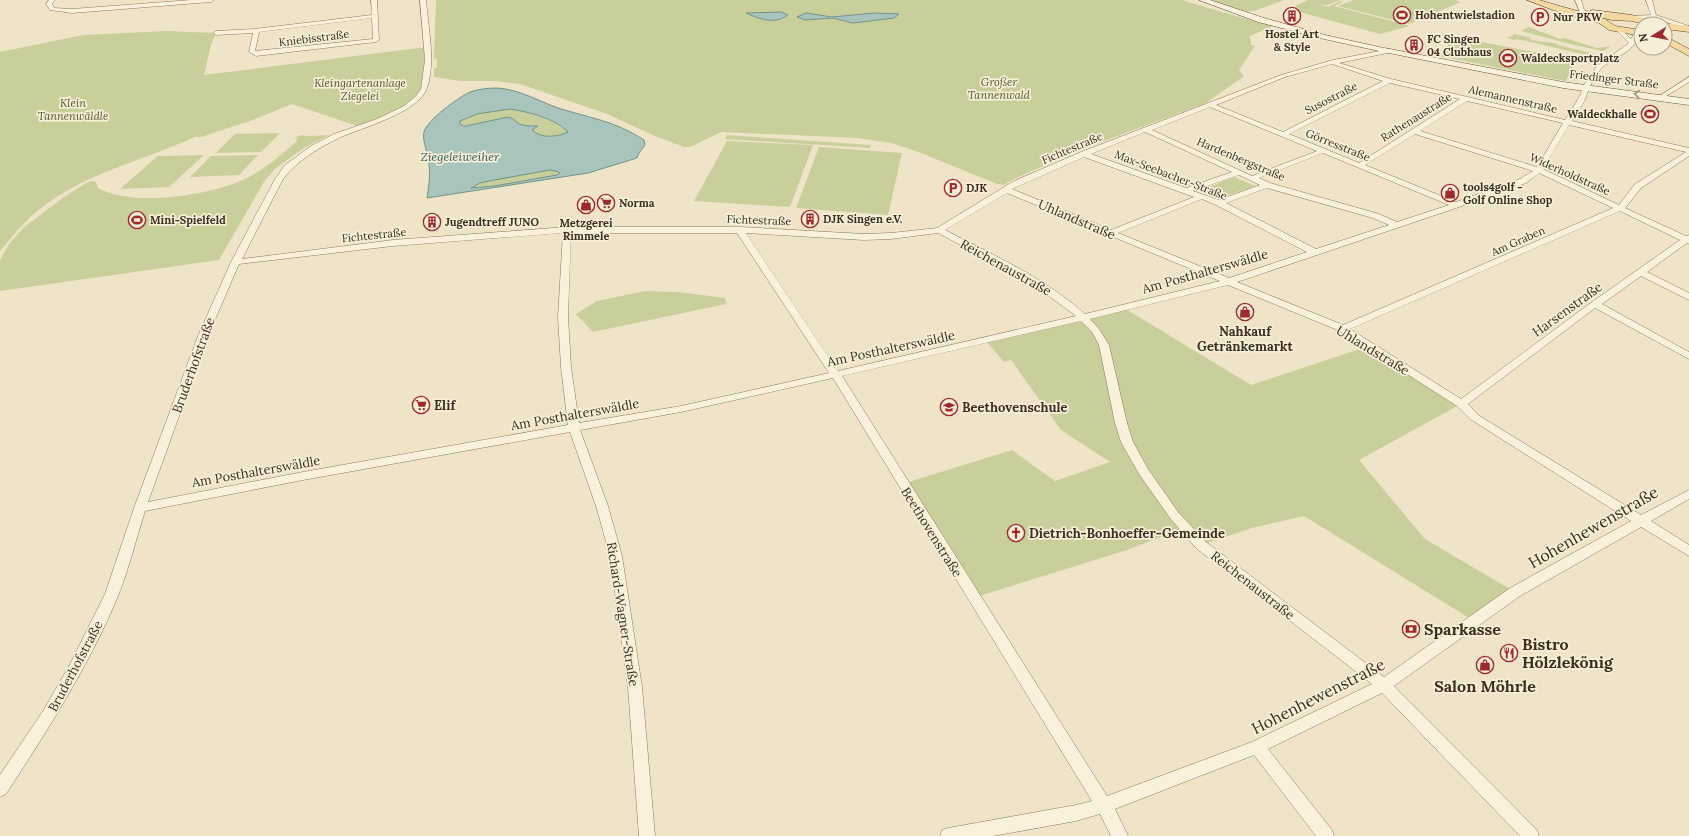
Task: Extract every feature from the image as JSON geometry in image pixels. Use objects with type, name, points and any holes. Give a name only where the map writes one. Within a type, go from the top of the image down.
[{"type":"main road","name":"Friedinger Straße","points":[[1203,0],[1284,27],[1390,51],[1488,71],[1584,88],[1689,102]]},
{"type":"main road","points":[[1531,0],[1602,21],[1619,30],[1633,32]]},
{"type":"main road","points":[[1556,8],[1632,18]]},
{"type":"main road","points":[[1602,21],[1608,17],[1622,17]]},
{"type":"main road","points":[[1673,27],[1689,29]]},
{"type":"main road","points":[[1673,44],[1689,53]]},
{"type":"street","points":[[52,0],[49,7],[58,10],[81,10],[211,0]]},
{"type":"street","name":"Kniebisstraße","points":[[256,32],[252,52],[256,54],[376,40],[374,0]]},
{"type":"street","name":"Bruderhofstraße","points":[[0,789],[48,716],[74,672],[103,614],[112,594],[140,508],[203,336],[235,262],[269,196],[288,167],[314,148],[337,136],[406,107],[418,97],[424,89],[428,60],[423,0]]},
{"type":"street","points":[[1578,0],[1582,11],[1587,13]]},
{"type":"street","points":[[1649,0],[1653,16]]},
{"type":"street","name":"Kniebisstraße","points":[[216,33],[246,30],[256,32],[266,29],[375,16]]},
{"type":"street","points":[[1673,25],[1689,29]]},
{"type":"street","points":[[1619,30],[1632,43]]},
{"type":"street","name":"Am Posthalterswäldle","points":[[140,508],[236,489],[681,409],[1084,318],[1227,282],[1523,181],[1539,170],[1584,94],[1584,88],[1599,68],[1613,56],[1628,48],[1632,43]]},
{"type":"street","name":"Fichtestraße","points":[[235,262],[393,243],[567,230],[740,230],[864,237],[891,236],[939,230],[1017,183],[1084,154],[1283,76],[1333,62],[1390,51]]},
{"type":"street","name":"Alemannenstraße","points":[[1333,62],[1388,81],[1568,122],[1689,152]]},
{"type":"street","points":[[1660,97],[1689,79]]},
{"type":"street","name":"Susostraße","points":[[1284,134],[1388,81]]},
{"type":"street","name":"Rathenaustraße","points":[[1359,166],[1465,99]]},
{"type":"street","name":"Görresstraße","points":[[1211,105],[1456,205]]},
{"type":"street","name":"Hardenbergstraße","points":[[1146,130],[1267,185],[1370,214],[1397,225]]},
{"type":"street","name":"Widerholdstraße","points":[[1414,131],[1539,170],[1688,240]]},
{"type":"street","points":[[1253,178],[1323,151]]},
{"type":"street","name":"Am Graben","points":[[1343,330],[1621,208],[1638,186],[1689,152]]},
{"type":"street","name":"Max-Seebacher-Straße","points":[[1084,154],[1219,203],[1314,252]]},
{"type":"street","points":[[1186,191],[1240,172]]},
{"type":"street","points":[[1219,203],[1267,185]]},
{"type":"street","name":"Uhlandstraße","points":[[1007,190],[1343,330],[1461,404],[1474,417],[1640,522],[1689,551]]},
{"type":"street","points":[[1111,233],[1201,197]]},
{"type":"street","name":"Richard-Wagner-Straße","points":[[567,230],[563,317],[566,367],[574,428],[602,506],[616,556],[635,688],[647,836]]},
{"type":"street","name":"Beethovenstraße","points":[[740,230],[835,374],[1104,805],[1120,836]]},
{"type":"street","name":"Reichenaustraße","points":[[939,230],[1033,280],[1073,308],[1084,318],[1096,331],[1104,345],[1119,418],[1127,442],[1143,471],[1174,515],[1201,545],[1384,685],[1531,836]]},
{"type":"street","name":"Harsenstraße","points":[[1461,404],[1595,304],[1688,240]]},
{"type":"street","points":[[1641,272],[1689,297]]},
{"type":"street","points":[[1595,304],[1689,356]]},
{"type":"street","name":"Hohenhewenstraße","points":[[948,836],[1076,813],[1104,805],[1257,747],[1384,685],[1514,592],[1689,494]]},
{"type":"street","points":[[1257,747],[1326,836]]},
{"type":"green space","name":"Großer Tannenwald","points":[[436,0],[1182,0],[1273,26],[1250,36],[1251,45],[1255,46],[1239,70],[1244,76],[1206,103],[1080,150],[1014,179],[1004,185],[997,184],[916,151],[891,143],[858,138],[721,132],[690,147],[684,147],[655,136],[607,114],[520,84],[494,81],[460,81],[434,77],[434,68],[437,68],[437,59],[434,58]],"holes":[[[763,12],[787,15],[783,19],[756,17],[747,13]],[[806,13],[832,17],[874,13],[853,23],[833,18],[805,20]]]},
{"type":"green space","points":[[1207,0],[1284,0],[1254,11],[1245,12]]},
{"type":"green space","points":[[1308,0],[1341,0],[1327,5],[1319,4],[1328,7],[1340,1],[1343,2],[1334,6],[1410,26],[1380,34],[1296,11],[1299,9],[1295,6]]},
{"type":"green space","name":"Hohentwielstadion","points":[[1354,0],[1455,0],[1461,2],[1409,24],[1338,6]]},
{"type":"green space","points":[[1529,27],[1560,39],[1565,38],[1597,48],[1611,46],[1603,51],[1521,31]]},
{"type":"green space","name":"Klein Tannenwäldle","points":[[166,31],[216,33],[211,45],[204,75],[426,47],[424,89],[406,107],[360,127],[292,104],[250,121],[201,137],[195,137],[95,176],[57,197],[29,218],[0,251],[0,52],[83,35]]},
{"type":"green space","points":[[1515,34],[1531,38],[1529,39],[1533,40],[1558,44],[1557,45],[1600,55],[1595,57],[1507,38]]},
{"type":"green space","name":"Waldecksportplatz","points":[[1455,37],[1576,60],[1566,81],[1439,56]]},
{"type":"green space","points":[[510,109],[540,117],[555,123],[568,132],[554,136],[540,135],[532,130],[537,126],[522,125],[508,117],[466,126],[460,124],[460,121],[477,114]]},
{"type":"green space","points":[[280,133],[261,152],[216,153],[235,134]]},
{"type":"green space","points":[[301,135],[329,135],[304,148],[276,168],[264,182],[219,260],[0,291],[0,260],[9,244],[23,228],[64,197],[88,182],[94,181],[96,182],[98,188],[113,194],[131,197],[172,197],[214,190],[247,178],[260,170],[297,141],[296,137]]},
{"type":"green space","points":[[727,135],[871,145],[870,148],[725,139]]},
{"type":"green space","points":[[727,141],[813,145],[790,207],[694,201]]},
{"type":"green space","points":[[819,147],[902,153],[888,215],[796,208]]},
{"type":"green space","points":[[204,155],[169,187],[120,189],[158,156]]},
{"type":"green space","points":[[258,155],[239,175],[190,177],[211,156]]},
{"type":"green space","points":[[550,170],[560,173],[558,175],[494,186],[471,188],[477,184],[497,178]]},
{"type":"green space","points":[[1234,177],[1255,186],[1220,198],[1202,190]]},
{"type":"green space","points":[[645,291],[678,292],[725,298],[726,304],[593,332],[576,314],[597,301]]},
{"type":"green space","points":[[1124,308],[1251,385],[1369,346],[1461,404],[1359,460],[1425,539],[1515,592],[1474,621],[1304,516],[1252,528],[1201,545],[1185,528],[1127,550],[973,598],[902,484],[1012,450],[1055,481],[1110,462],[1061,430],[1011,360],[1004,362],[986,341]]},
{"type":"water","points":[[781,12],[788,15],[778,20],[762,19],[746,13]]},
{"type":"water","points":[[806,13],[832,17],[874,13],[899,14],[894,18],[853,23],[833,18],[805,20],[797,17]]},
{"type":"water","name":"Ziegeleiweiher","points":[[494,88],[521,93],[558,108],[623,128],[644,140],[645,145],[637,158],[588,173],[427,198],[429,169],[424,142],[424,132],[426,127],[444,109],[470,92]],"holes":[[[510,109],[549,119],[568,132],[554,136],[540,135],[532,130],[538,126],[522,125],[508,117],[466,126],[460,124],[460,121],[477,114]],[[550,170],[560,173],[557,175],[494,186],[471,188],[480,183]]]},
{"type":"place","name":"Hohentwielstadion","points":[[1402,15]]},
{"type":"place","name":"Hostel Art & Style","points":[[1292,16]]},
{"type":"place","name":"Nur PKW","points":[[1540,17]]},
{"type":"place","name":"FC Singen 04 Clubhaus","points":[[1414,45]]},
{"type":"place","name":"Waldecksportplatz","points":[[1508,58]]},
{"type":"place","name":"Waldeckhalle","points":[[1650,114]]},
{"type":"place","name":"DJK","points":[[953,188]]},
{"type":"place","name":"tools4golf - Golf Online Shop","points":[[1450,193]]},
{"type":"place","name":"Norma","points":[[606,203]]},
{"type":"place","name":"Metzgerei Rimmele","points":[[586,205]]},
{"type":"place","name":"DJK Singen e.V.","points":[[810,219]]},
{"type":"place","name":"Mini-Spielfeld","points":[[137,220]]},
{"type":"place","name":"Jugendtreff JUNO","points":[[432,222]]},
{"type":"place","name":"Nahkauf Getränkemarkt","points":[[1245,312]]},
{"type":"place","name":"Elif","points":[[421,405]]},
{"type":"place","name":"Beethovenschule","points":[[949,407]]},
{"type":"place","name":"Dietrich-Bonhoeffer-Gemeinde","points":[[1016,533]]},
{"type":"place","name":"Sparkasse","points":[[1411,629]]},
{"type":"place","name":"Bistro Hölzlekönig","points":[[1509,653]]},
{"type":"place","name":"Salon Möhrle","points":[[1485,665]]},
{"type":"park label","name":"Kleingartenanlage Ziegelei","points":[[360,89]]}]
